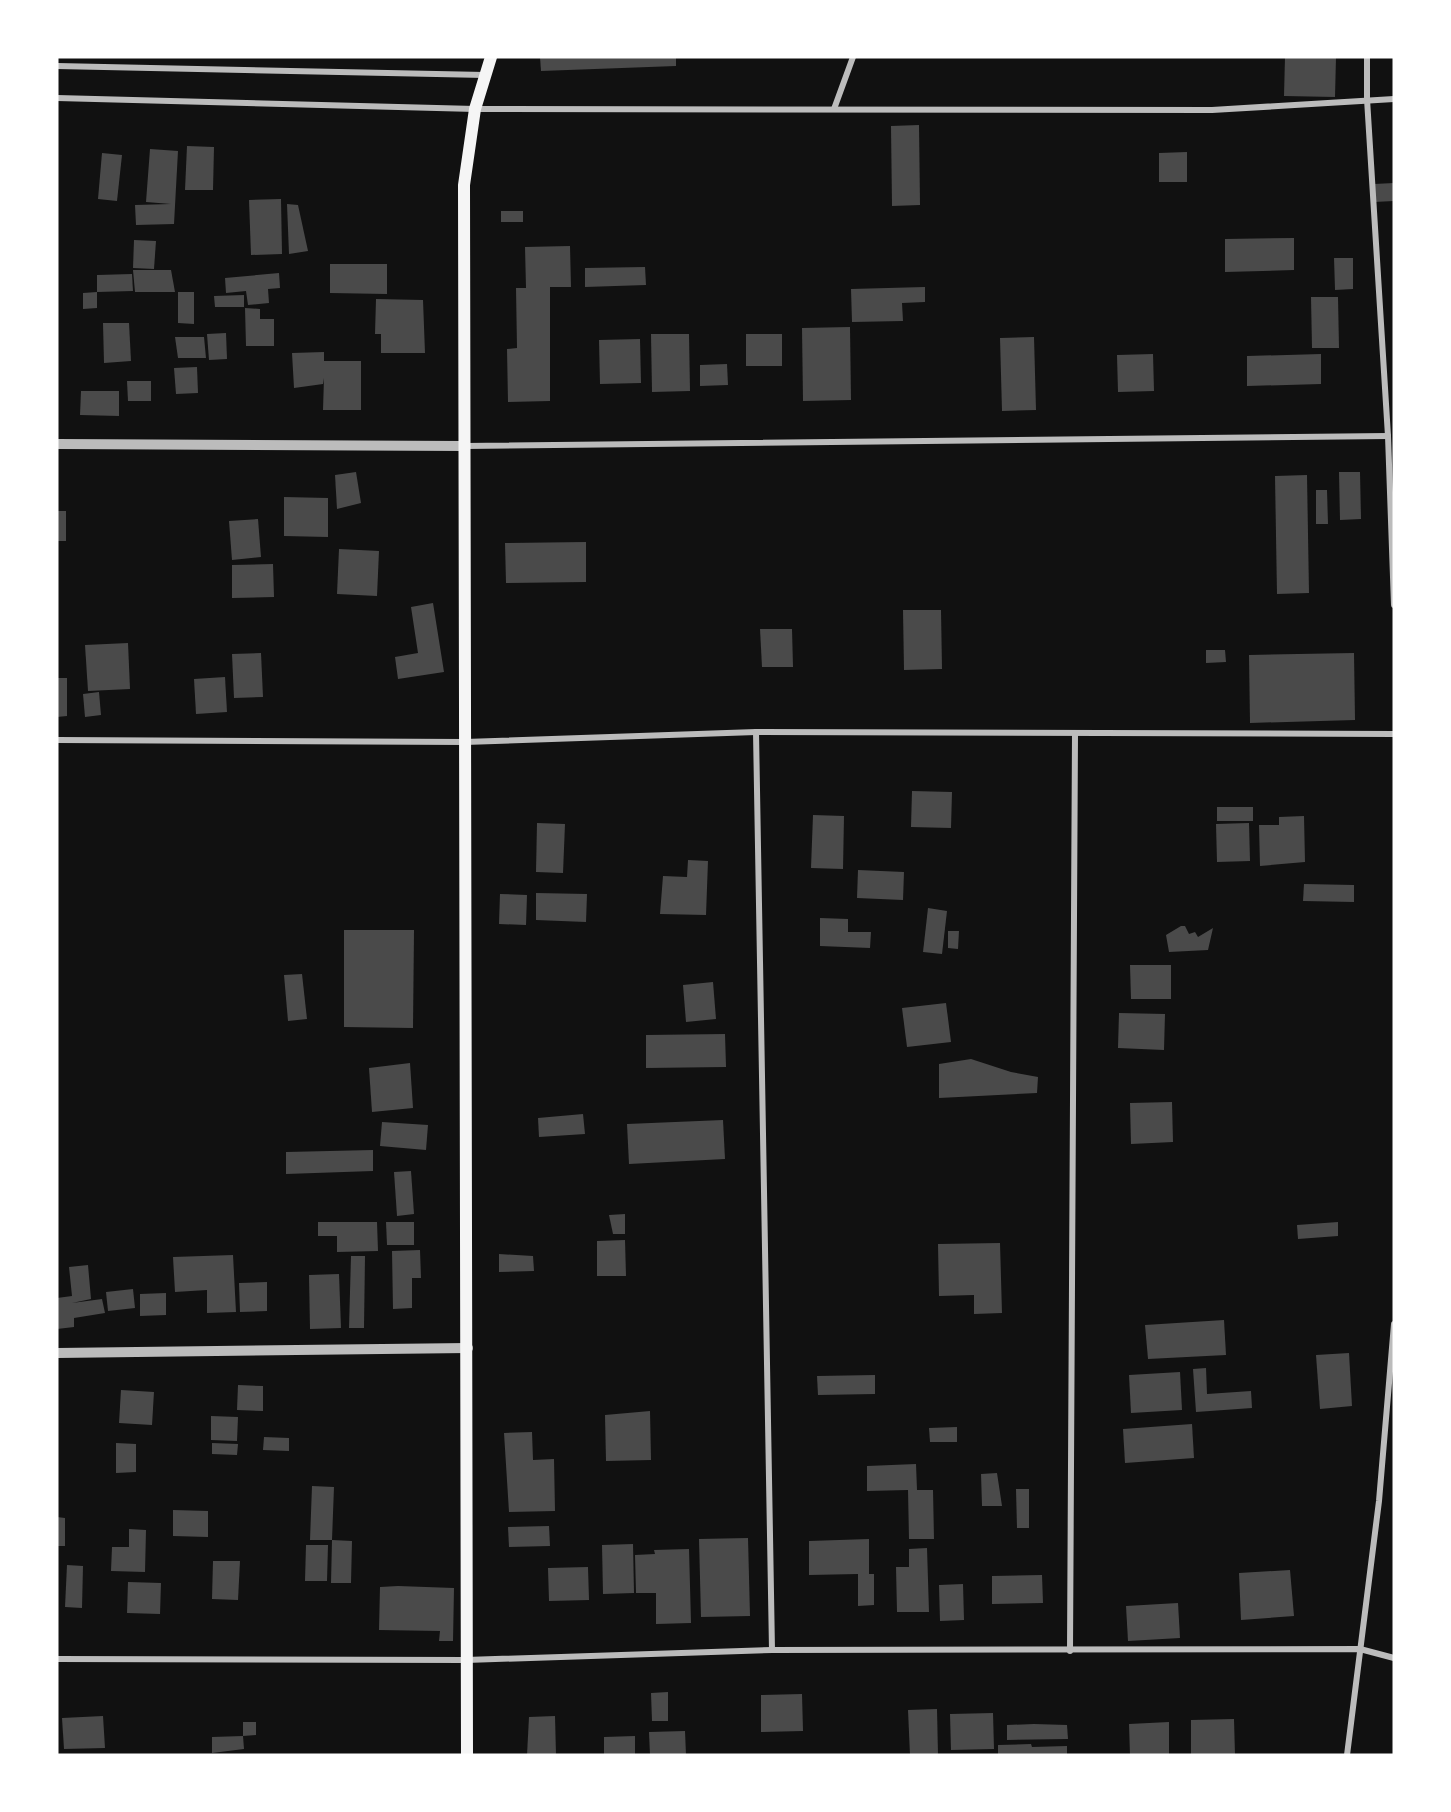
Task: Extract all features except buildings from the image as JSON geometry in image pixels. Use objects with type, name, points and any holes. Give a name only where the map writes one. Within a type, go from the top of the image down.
[{"type":"main road","points":[[467,1755],[464,185],[474,109],[491,57]]},
{"type":"street","points":[[834,109],[853,57]]},
{"type":"street","points":[[1367,57],[1366,99],[1388,436],[1394,605]]},
{"type":"street","points":[[57,66],[486,75]]},
{"type":"street","points":[[57,99],[474,109],[1212,110],[1394,99]]},
{"type":"street","points":[[57,444],[464,446],[1388,436]]},
{"type":"street","points":[[756,732],[772,1650]]},
{"type":"street","points":[[57,740],[465,742],[756,732],[1394,734]]},
{"type":"street","points":[[1070,1651],[1076,734]]},
{"type":"street","points":[[1347,1755],[1379,1501],[1394,1324]]},
{"type":"street","points":[[57,1353],[468,1348]]},
{"type":"street","points":[[57,1659],[466,1660],[772,1650],[1360,1649],[1394,1658]]}]
